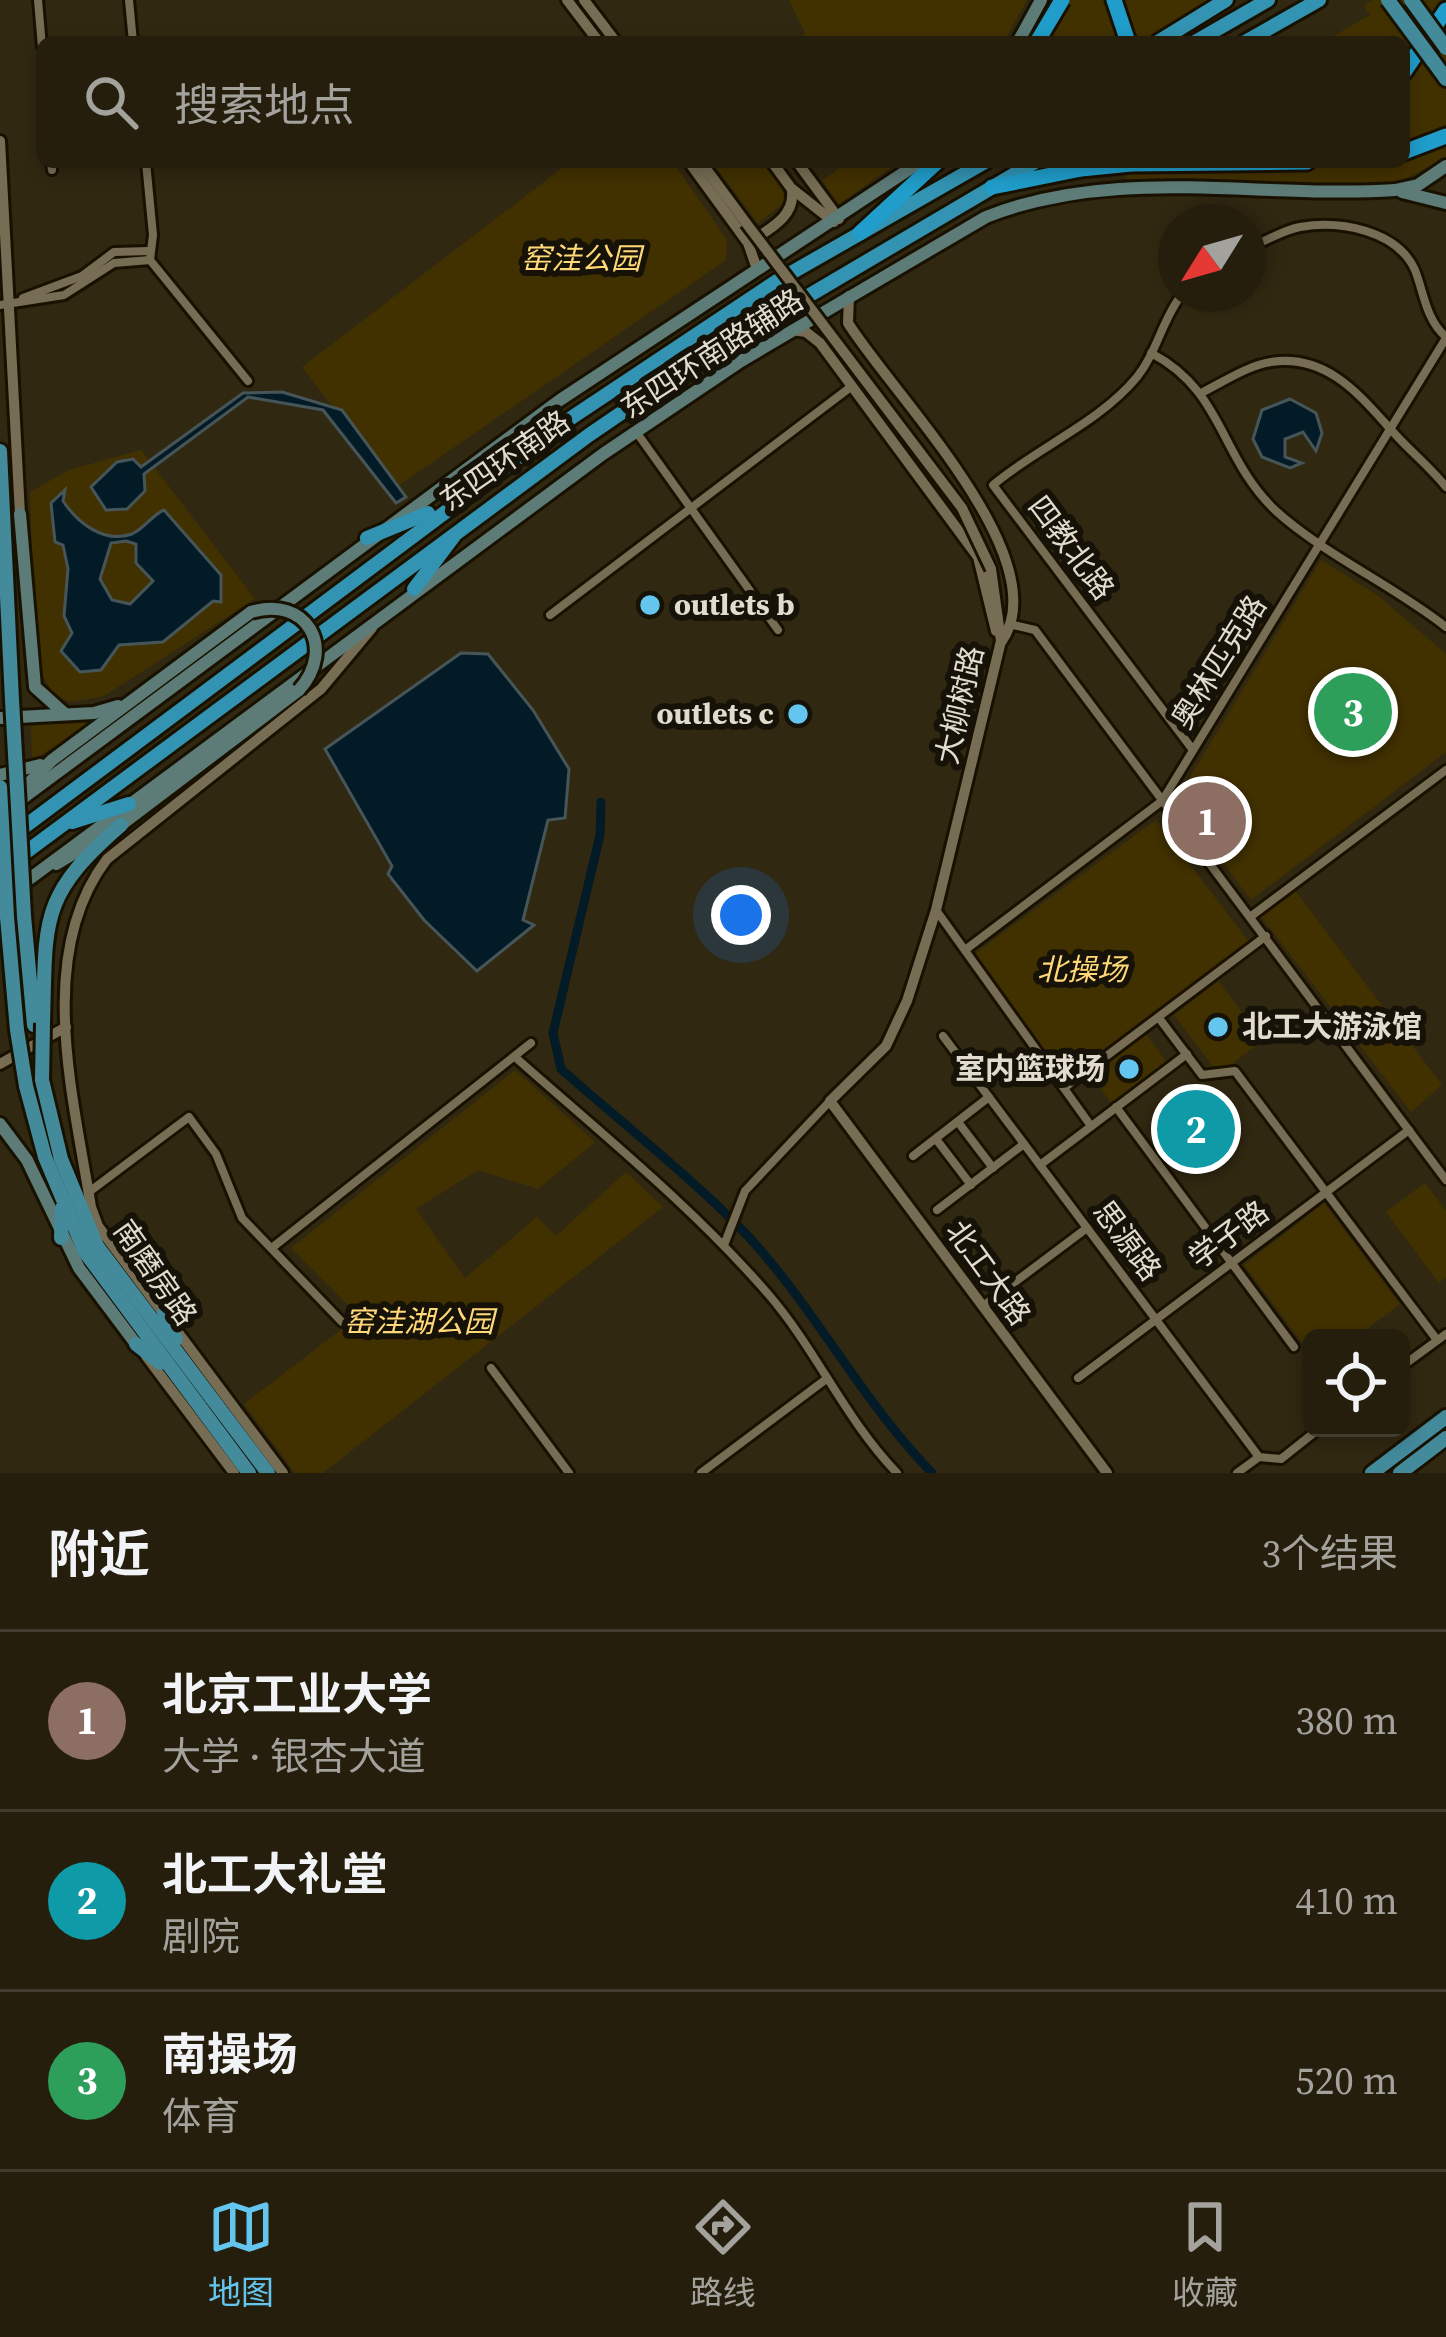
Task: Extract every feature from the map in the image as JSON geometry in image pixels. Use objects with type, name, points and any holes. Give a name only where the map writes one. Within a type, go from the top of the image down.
[{"type":"highway","points":[[1043,36],[1062,0]]},
{"type":"highway","points":[[1114,0],[1125,36]]},
{"type":"highway","points":[[1168,36],[1226,0]]},
{"type":"highway","points":[[1205,36],[1268,0]]},
{"type":"highway","points":[[1256,36],[1319,0]]},
{"type":"highway","points":[[1410,63],[1446,10]]},
{"type":"highway","points":[[1410,150],[1446,136]]},
{"type":"highway","points":[[860,233],[931,168]]},
{"type":"highway","name":"东四环南路","points":[[0,845],[449,505],[680,343],[974,168]]},
{"type":"highway","name":"东四环南路","points":[[0,872],[465,523],[693,364],[1025,168]]},
{"type":"highway","points":[[992,187],[1091,168]]},
{"type":"highway","points":[[367,538],[449,505]]},
{"type":"highway","points":[[414,590],[465,523]]},
{"type":"highway","points":[[61,826],[129,804]]},
{"type":"main road","points":[[1022,36],[1041,0]]},
{"type":"main road","points":[[1388,0],[1446,79]]},
{"type":"main road","points":[[1411,0],[1446,48]]},
{"type":"main road","name":"东四环南路辅路","points":[[39,871],[414,590],[636,431],[792,330],[986,218],[1028,201],[1126,188],[1394,190],[1418,184],[1446,166]]},
{"type":"main road","name":"东四环南路辅路","points":[[0,813],[560,400],[911,168]]},
{"type":"main road","points":[[1394,190],[1446,202]]},
{"type":"main road","points":[[0,451],[12,700],[15,916]]},
{"type":"main road","points":[[4,482],[20,514],[35,687],[64,714]]},
{"type":"main road","points":[[0,813],[52,760],[251,612],[269,606],[289,609],[307,620],[316,634],[319,653],[314,674],[299,690],[121,825],[64,879],[51,908],[39,1024]]},
{"type":"main road","points":[[0,718],[129,703]]},
{"type":"main road","points":[[0,775],[52,760]]},
{"type":"main road","points":[[0,787],[15,916],[39,1024]]},
{"type":"main road","points":[[0,900],[39,871],[121,825]]},
{"type":"main road","name":"南磨房路","points":[[15,916],[17,1030],[26,1086],[62,1203],[85,1252],[268,1473]]},
{"type":"main road","name":"南磨房路","points":[[39,1024],[42,1080],[61,1159],[97,1246],[249,1473]]},
{"type":"main road","points":[[47,1105],[90,1199]]},
{"type":"main road","points":[[0,1124],[27,1160],[61,1238],[136,1344],[186,1375]]},
{"type":"main road","points":[[61,1238],[62,1203]]},
{"type":"main road","points":[[164,1313],[186,1375]]},
{"type":"main road","points":[[1372,1473],[1446,1417]]},
{"type":"main road","points":[[1400,1473],[1446,1438]]},
{"type":"street","points":[[38,0],[41,36]]},
{"type":"street","points":[[129,0],[132,36]]},
{"type":"street","points":[[567,0],[594,36]]},
{"type":"street","points":[[584,0],[611,36]]},
{"type":"street","points":[[1032,22],[1038,36]]},
{"type":"street","points":[[0,141],[20,514]]},
{"type":"street","points":[[147,168],[153,235],[150,256]]},
{"type":"street","points":[[693,168],[748,243],[758,269]]},
{"type":"street","name":"大柳树路","points":[[705,168],[962,508],[991,569],[1000,644],[937,910],[908,1001],[886,1046],[830,1101]]},
{"type":"street","points":[[776,168],[791,188],[836,220]]},
{"type":"street","points":[[800,168],[836,220]]},
{"type":"street","points":[[1115,168],[1126,188]]},
{"type":"street","points":[[748,243],[789,212],[791,188]]},
{"type":"street","points":[[1266,241],[1300,227],[1365,229],[1392,244],[1413,265],[1425,303],[1446,337]]},
{"type":"street","points":[[11,302],[82,276],[114,252],[150,256],[248,381]]},
{"type":"street","points":[[848,296],[848,323],[974,494],[1004,548],[1018,602],[1013,625],[1000,644]]},
{"type":"street","points":[[1168,312],[1151,353],[1182,370],[1202,392],[1244,477],[1279,514],[1395,587],[1446,627]]},
{"type":"street","points":[[792,330],[820,344],[978,557],[1000,644]]},
{"type":"street","name":"奥林匹克路","points":[[965,950],[1162,801],[1446,337]]},
{"type":"street","name":"四教北路","points":[[1151,353],[1114,401],[993,484],[1193,750]]},
{"type":"street","points":[[1202,392],[1271,362],[1311,364],[1346,382],[1378,409],[1390,429],[1446,487]]},
{"type":"street","points":[[550,615],[877,368]]},
{"type":"street","points":[[636,431],[778,630]]},
{"type":"street","points":[[283,1473],[98,1226],[90,1199],[66,1027],[77,913],[93,877],[123,846],[321,689],[386,611]]},
{"type":"street","points":[[1013,625],[1035,630],[1446,1180]]},
{"type":"street","points":[[1250,916],[1446,770]]},
{"type":"street","points":[[937,910],[1091,1126]]},
{"type":"street","points":[[1064,1088],[1266,936]]},
{"type":"street","points":[[1159,1018],[1202,1076],[1235,1071],[1442,1337],[1410,1360]]},
{"type":"street","points":[[0,1064],[66,1027]]},
{"type":"street","name":"思源路","points":[[943,1036],[1258,1457]]},
{"type":"street","points":[[273,1247],[530,1043]]},
{"type":"street","points":[[1040,1165],[1187,1054]]},
{"type":"street","points":[[515,1057],[724,1245],[772,1299],[864,1439],[897,1473]]},
{"type":"street","points":[[913,1156],[989,1097]]},
{"type":"street","points":[[724,1245],[745,1191],[830,1101]]},
{"type":"street","name":"北工大路","points":[[830,1101],[1107,1473]]},
{"type":"street","points":[[1116,1107],[1294,1346]]},
{"type":"street","points":[[90,1199],[189,1117],[216,1154],[242,1219],[342,1322]]},
{"type":"street","points":[[958,1122],[993,1168]]},
{"type":"street","name":"学子路","points":[[1078,1378],[1409,1130]]},
{"type":"street","points":[[936,1138],[971,1185]]},
{"type":"street","points":[[937,1210],[1024,1144]]},
{"type":"street","points":[[982,1306],[1087,1228]]},
{"type":"street","points":[[136,1344],[233,1473]]},
{"type":"street","points":[[491,1368],[569,1473]]},
{"type":"street","points":[[701,1473],[825,1380]]},
{"type":"street","points":[[1237,1473],[1258,1457],[1281,1459],[1309,1437]]},
{"type":"green space","points":[[789,0],[1027,0],[1007,36],[802,36],[805,33]]},
{"type":"green space","points":[[1046,0],[1219,0],[1158,36],[1046,36],[1039,19]]},
{"type":"green space","points":[[1372,0],[1443,0],[1410,50],[1410,36],[1333,36],[1370,15],[1364,6]]},
{"type":"green space","points":[[1446,33],[1446,129],[1410,144],[1410,78]]},
{"type":"green space","points":[[1446,147],[1446,158],[1387,188],[1131,183],[1121,173],[1410,168],[1410,158]]},
{"type":"green space","name":"窑洼公园","points":[[562,168],[677,168],[727,240],[726,260],[395,488],[302,367]]},
{"type":"green space","points":[[717,168],[768,168],[782,187],[785,202],[758,223]]},
{"type":"green space","points":[[839,168],[890,168],[839,204],[822,181]]},
{"type":"green space","points":[[141,450],[255,599],[104,696],[71,702],[55,696],[36,665],[30,492],[69,470]]},
{"type":"green space","points":[[1321,560],[1377,595],[1446,654],[1446,752],[1251,900],[1176,800]]},
{"type":"green space","points":[[100,719],[32,760],[31,726]]},
{"type":"green space","name":"北操场","points":[[1156,820],[1249,942],[1065,1080],[974,954]]},
{"type":"green space","points":[[1294,889],[1442,1085],[1411,1112],[1260,915]]},
{"type":"green space","name":"北工大游泳馆","points":[[1218,981],[1263,1040],[1219,1074],[1174,1015]]},
{"type":"green space","name":"室内篮球场","points":[[1145,1033],[1168,1064],[1112,1104],[1090,1074]]},
{"type":"green space","name":"窑洼湖公园","points":[[515,1070],[595,1142],[538,1189],[478,1170],[416,1209],[465,1278],[537,1217],[556,1236],[626,1172],[663,1207],[323,1473],[295,1473],[244,1404],[359,1316],[291,1248]]},
{"type":"green space","points":[[1425,1183],[1446,1211],[1446,1277],[1439,1283],[1386,1212]]},
{"type":"green space","points":[[1324,1203],[1400,1304],[1367,1329],[1302,1329],[1302,1342],[1244,1265]]},
{"type":"water","points":[[282,392],[342,410],[406,497],[396,503],[323,410],[248,397],[144,474],[145,491],[127,509],[106,510],[91,487],[117,462],[133,459],[141,467],[243,393]]},
{"type":"water","points":[[1290,399],[1316,413],[1322,433],[1316,451],[1303,432],[1285,439],[1285,457],[1302,463],[1290,468],[1262,457],[1253,439],[1262,410]]},
{"type":"water","points":[[65,490],[63,501],[76,516],[111,536],[132,534],[164,510],[221,575],[221,602],[213,601],[163,642],[119,645],[101,670],[80,672],[61,651],[72,633],[64,616],[68,569],[63,545],[55,542],[51,503]],"holes":[[[111,543],[136,544],[136,563],[153,581],[130,604],[112,600],[100,579]]]},
{"type":"water","points":[[461,653],[488,654],[533,710],[569,769],[565,818],[548,820],[523,920],[534,925],[477,971],[424,920],[388,874],[392,866],[325,749]]},
{"type":"waterway","points":[[601,802],[600,835],[553,1033],[561,1069],[746,1234],[932,1473]]},
{"type":"place","name":"outlets b","points":[[650,605]]},
{"type":"place","name":"南操场","points":[[1353,712]]},
{"type":"place","name":"outlets c","points":[[798,714]]},
{"type":"place","name":"北京工业大学","points":[[1207,821]]},
{"type":"place","name":"北工大游泳馆","points":[[1218,1027]]},
{"type":"place","name":"室内篮球场","points":[[1129,1069]]},
{"type":"place","name":"北工大礼堂","points":[[1196,1129]]}]
